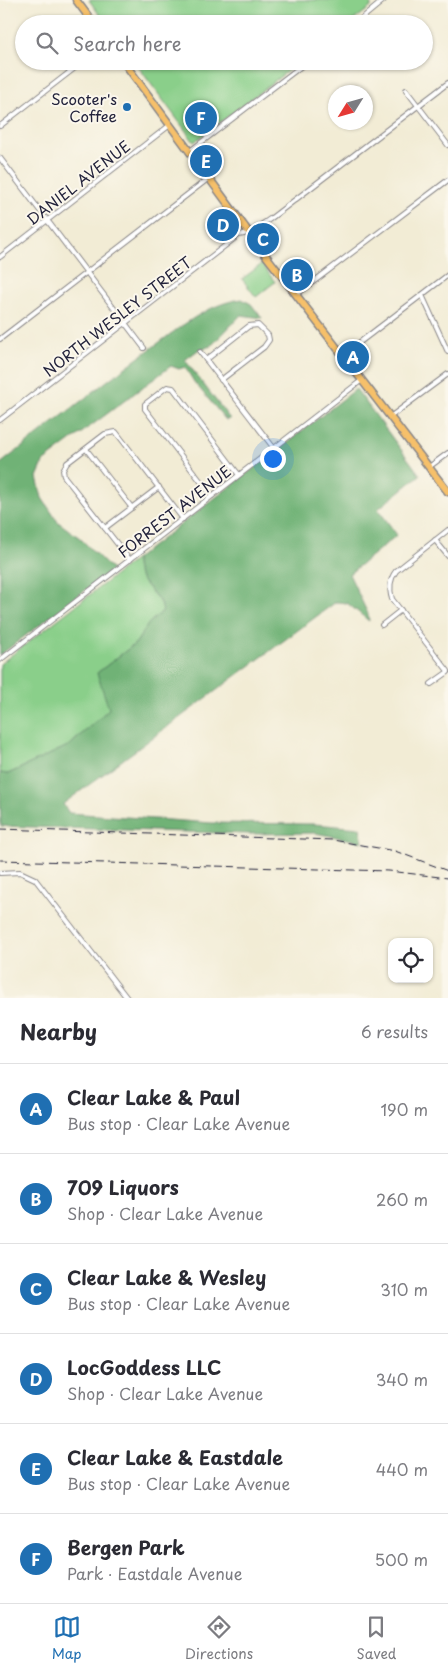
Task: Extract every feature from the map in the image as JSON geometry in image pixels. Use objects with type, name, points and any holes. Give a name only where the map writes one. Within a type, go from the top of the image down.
[{"type":"main road","points":[[76,0],[87,15]]},
{"type":"main road","points":[[130,70],[249,233],[448,492]]},
{"type":"street","points":[[366,15],[384,0]]},
{"type":"street","points":[[0,126],[72,70]]},
{"type":"street","points":[[190,151],[296,70]]},
{"type":"street","name":"NORTH WESLEY STREET","points":[[0,420],[239,236],[249,233],[448,83]]},
{"type":"street","points":[[406,90],[448,146]]},
{"type":"street","name":"DANIEL AVENUE","points":[[0,257],[170,125]]},
{"type":"street","points":[[0,158],[144,348]]},
{"type":"street","points":[[0,339],[209,178]]},
{"type":"street","points":[[296,295],[448,180]]},
{"type":"street","points":[[342,354],[448,275]]},
{"type":"street","points":[[422,295],[448,352]]},
{"type":"street","points":[[206,360],[249,326],[258,325],[268,335],[269,340],[264,347],[221,380]]},
{"type":"street","points":[[200,352],[273,447]]},
{"type":"street","points":[[390,417],[448,374]]},
{"type":"street","name":"FORREST AVENUE","points":[[0,660],[362,380]]},
{"type":"street","points":[[212,496],[145,410],[145,404],[167,387],[172,388],[239,475]]},
{"type":"street","points":[[130,560],[63,473],[64,466],[109,432],[116,432],[183,519]]},
{"type":"street","points":[[86,449],[132,508]]},
{"type":"street","points":[[429,467],[448,453]]},
{"type":"street","points":[[105,528],[159,487]]},
{"type":"street","points":[[431,684],[448,671],[392,599],[390,584],[396,571],[448,530]]},
{"type":"street","points":[[435,540],[448,556]]},
{"type":"street","points":[[383,584],[390,584]]},
{"type":"street","points":[[382,625],[401,610]]},
{"type":"street","points":[[0,873],[26,873],[41,886],[127,998]]},
{"type":"green space","points":[[89,0],[370,0],[371,7],[361,15],[100,15]]},
{"type":"green space","points":[[141,70],[289,70],[194,142]]},
{"type":"green space","points":[[262,264],[275,282],[256,297],[242,279]]},
{"type":"green space","points":[[242,299],[251,304],[262,318],[241,315],[211,346],[198,350],[185,360],[230,419],[226,420],[194,382],[185,367],[179,369],[171,366],[44,461],[37,477],[42,498],[58,522],[80,538],[112,570],[0,655],[0,464],[109,379],[180,327],[216,306]]},
{"type":"green space","points":[[356,389],[420,475],[378,509],[397,535],[349,574],[368,614],[369,621],[347,603],[336,602],[63,804],[69,813],[212,823],[314,824],[360,828],[363,842],[315,833],[249,834],[1,826],[0,773],[8,774],[70,745],[109,709],[97,673],[136,643],[149,623],[163,611],[161,604],[139,574],[136,567],[136,559]]},
{"type":"green space","points":[[136,559],[136,567],[142,581],[156,598],[163,611],[149,623],[136,643],[97,673],[110,708],[70,745],[8,774],[0,773],[0,664]]},
{"type":"railway","points":[[0,829],[333,840],[395,851],[448,871]]},
{"type":"railway","points":[[0,860],[389,871],[448,878]]},
{"type":"place","name":"Scooter's Coffee","points":[[127,107]]},
{"type":"place","name":"Bergen Park","points":[[201,118]]},
{"type":"place","name":"Clear Lake & Eastdale","points":[[206,161]]},
{"type":"place","name":"LocGoddess LLC","points":[[223,225]]},
{"type":"place","name":"Clear Lake & Wesley","points":[[263,239]]},
{"type":"place","name":"709 Liquors","points":[[297,275]]},
{"type":"place","name":"Clear Lake & Paul","points":[[353,357]]}]
